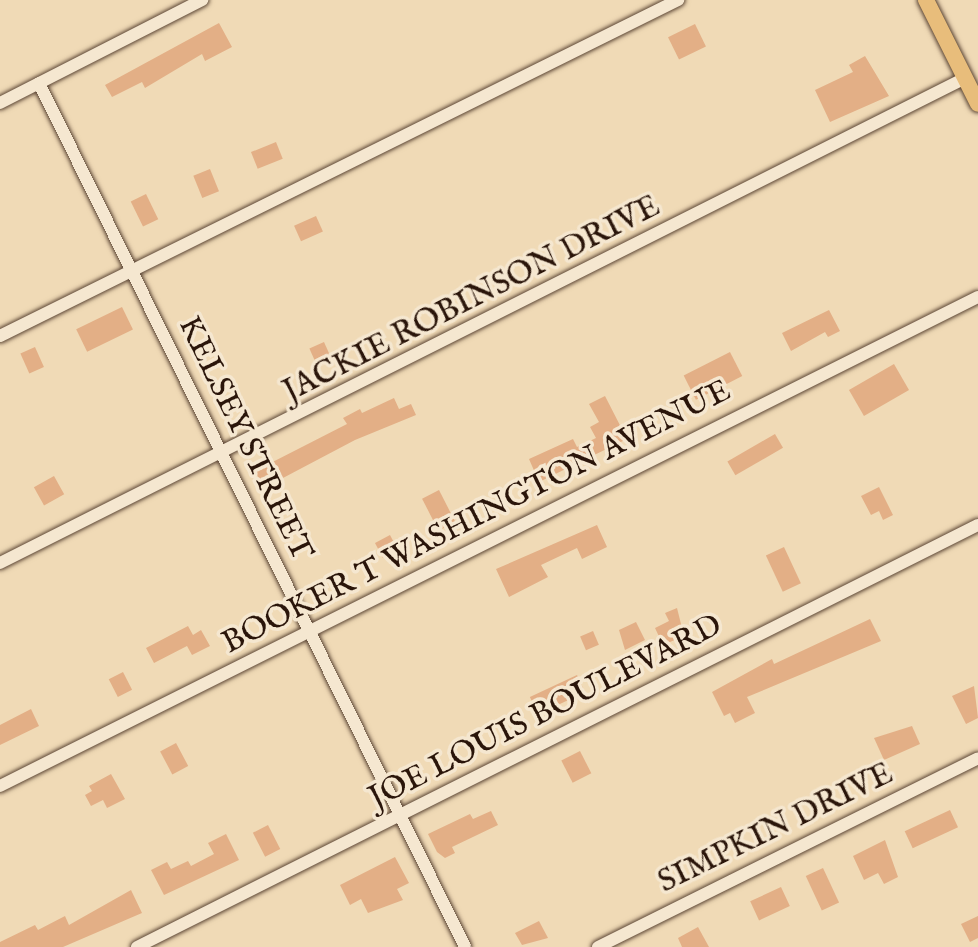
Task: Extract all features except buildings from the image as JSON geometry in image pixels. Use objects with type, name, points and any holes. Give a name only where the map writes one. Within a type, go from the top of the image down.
[{"type":"main road","points":[[926,0],[978,104]]},
{"type":"street","points":[[0,103],[202,0]]},
{"type":"street","points":[[0,336],[678,0]]},
{"type":"street","name":"JACKIE ROBINSON DRIVE","points":[[0,563],[965,78]]},
{"type":"street","name":"KELSEY STREET","points":[[39,83],[465,947]]},
{"type":"street","name":"BOOKER T WASHINGTON AVENUE","points":[[0,786],[978,297]]},
{"type":"street","name":"JOE LOUIS BOULEVARD","points":[[137,947],[978,525]]},
{"type":"street","name":"SIMPKIN DRIVE","points":[[598,947],[978,758]]}]
